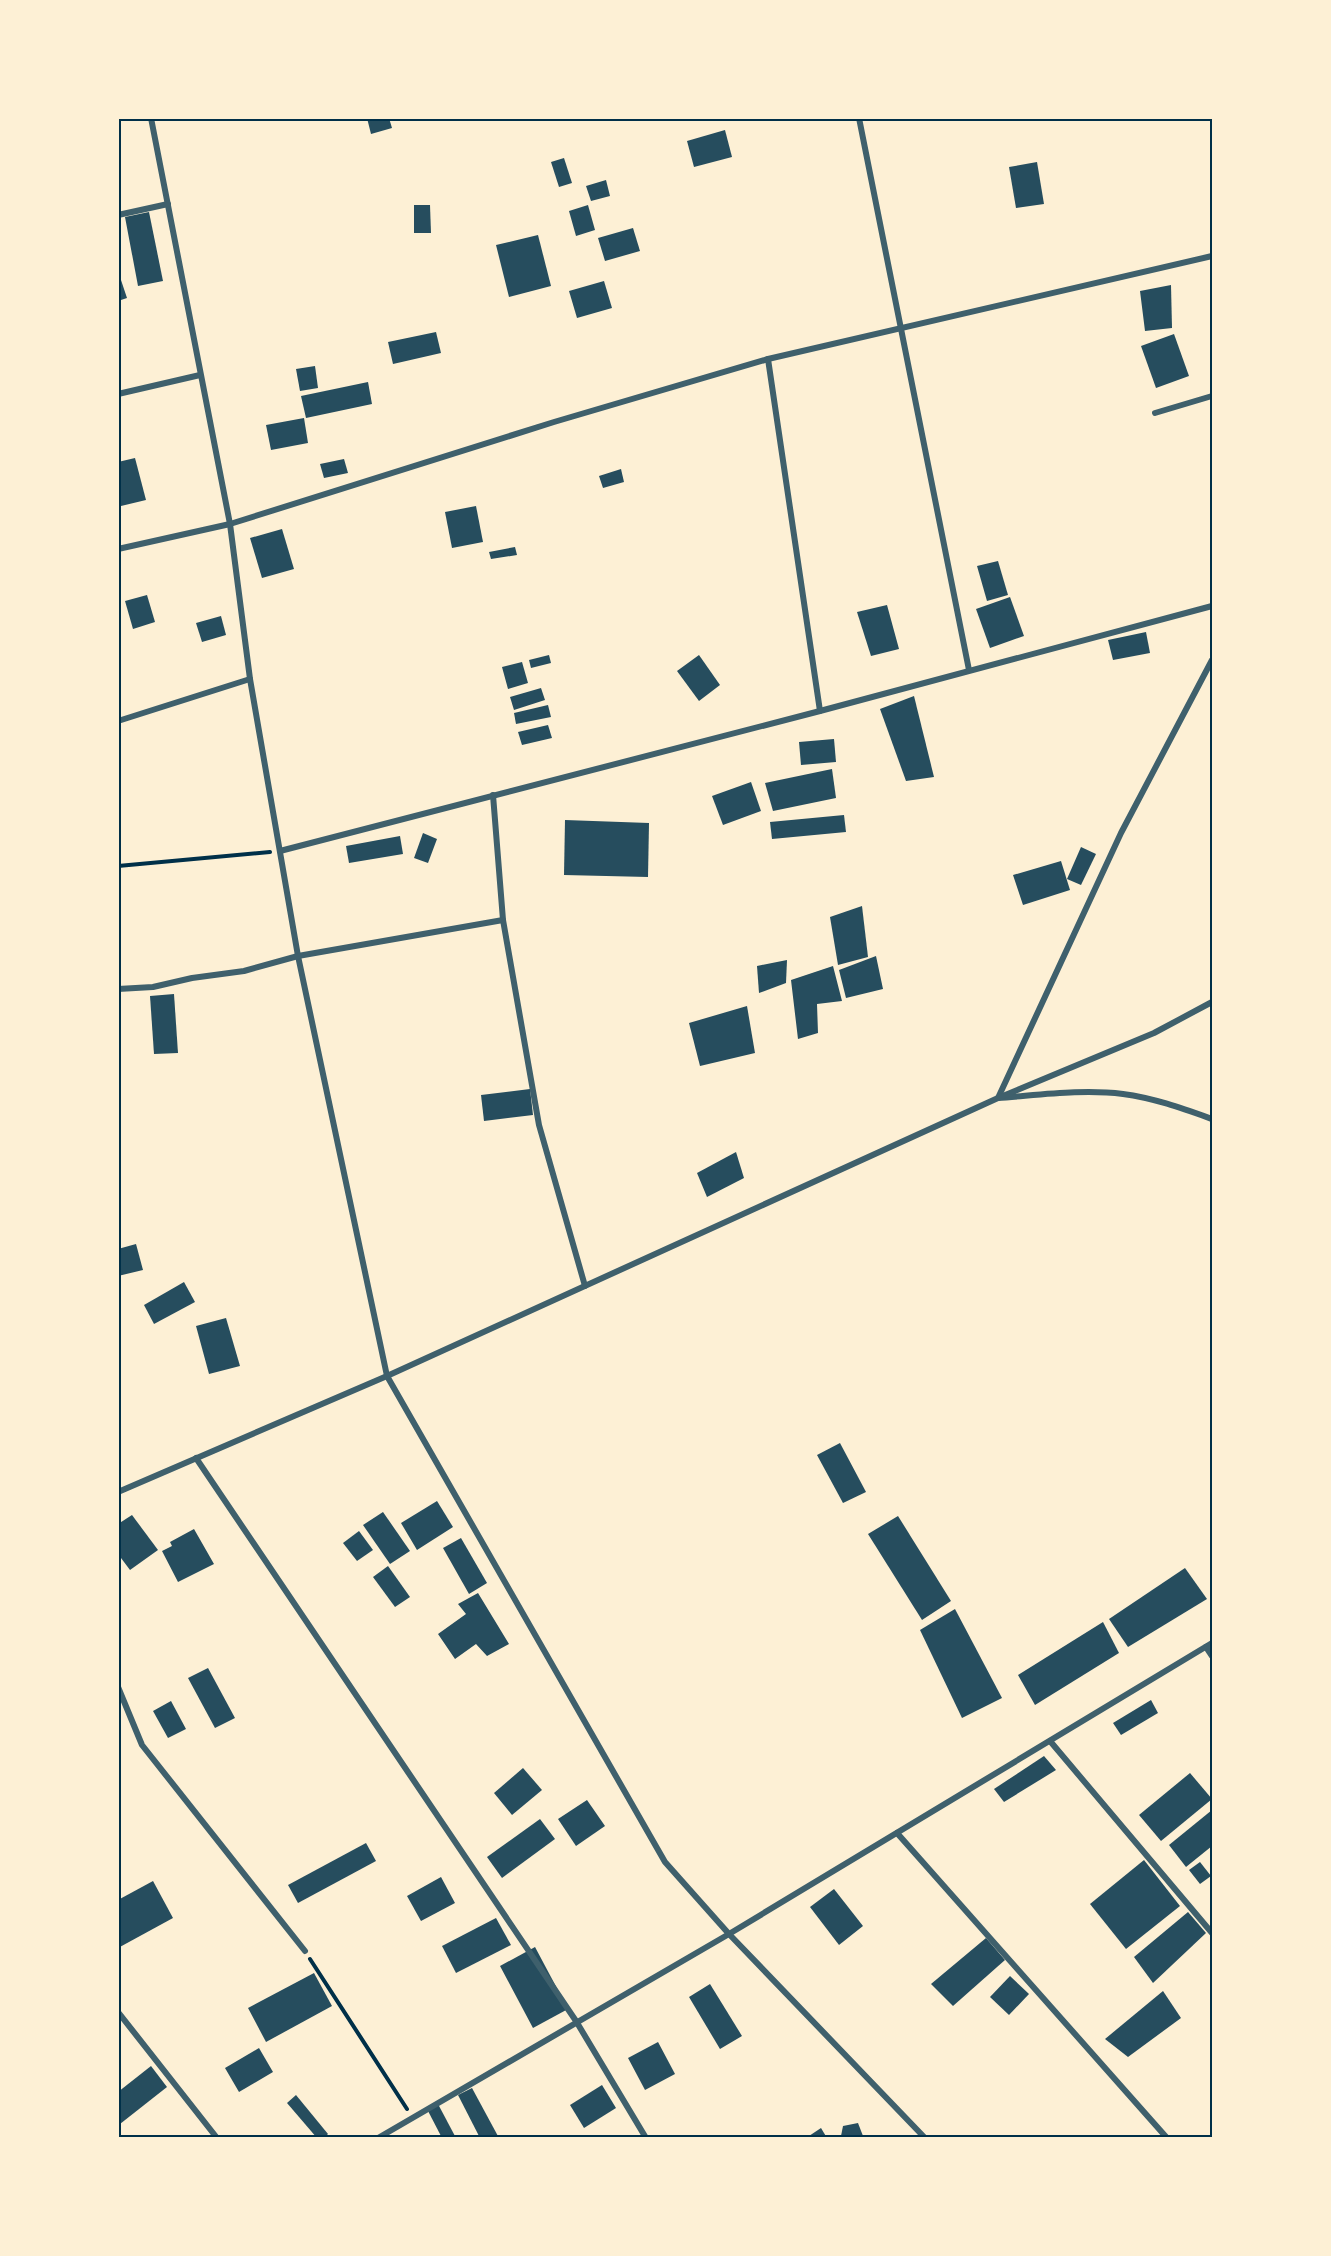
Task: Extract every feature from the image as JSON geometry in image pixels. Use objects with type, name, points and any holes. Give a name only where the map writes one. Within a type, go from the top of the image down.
[{"type":"street","points":[[151,118],[230,524],[250,679],[298,956],[387,1376],[665,1862],[729,1934],[925,2138]]},
{"type":"street","points":[[859,118],[969,670]]},
{"type":"street","points":[[118,215],[168,204]]},
{"type":"street","points":[[118,549],[230,524],[554,422],[768,359],[1212,256]]},
{"type":"street","points":[[768,359],[820,711]]},
{"type":"street","points":[[118,394],[200,375]]},
{"type":"street","points":[[1155,413],[1212,396]]},
{"type":"street","points":[[280,851],[820,711],[1212,606]]},
{"type":"street","points":[[998,1098],[1121,833],[1212,660]]},
{"type":"street","points":[[118,721],[250,679]]},
{"type":"street","points":[[493,795],[503,920],[539,1125],[585,1286]]},
{"type":"street","points":[[118,989],[153,987],[192,978],[244,971],[298,956],[503,920]]},
{"type":"street","points":[[118,1492],[387,1376],[998,1098],[1154,1033],[1212,1002]]},
{"type":"street","points":[[998,1098],[1072,1092],[1123,1094],[1151,1099],[1212,1119]]},
{"type":"street","points":[[196,1458],[576,2021],[646,2138]]},
{"type":"street","points":[[378,2138],[729,1934],[1212,1643]]},
{"type":"street","points":[[1206,1647],[1212,1656]]},
{"type":"street","points":[[118,1687],[141,1744],[305,1950]]},
{"type":"street","points":[[1050,1741],[1212,1933]]},
{"type":"street","points":[[897,1833],[1167,2138]]},
{"type":"street","points":[[118,2012],[217,2138]]},
{"type":"path","points":[[118,866],[280,851]]},
{"type":"path","points":[[305,1950],[412,2117]]},
{"type":"building","points":[[367,118],[389,118],[392,128],[371,134]]},
{"type":"building","points":[[725,130],[732,157],[694,167],[687,141]]},
{"type":"building","points":[[564,158],[572,183],[559,187],[551,162]]},
{"type":"building","points":[[1037,162],[1044,204],[1016,208],[1009,167]]},
{"type":"building","points":[[606,180],[610,196],[591,201],[586,186]]},
{"type":"building","points":[[414,205],[430,205],[431,233],[414,233]]},
{"type":"building","points":[[588,205],[595,230],[576,236],[569,211]]},
{"type":"building","points":[[149,212],[163,281],[138,286],[125,217]]},
{"type":"building","points":[[633,228],[640,251],[605,261],[598,238]]},
{"type":"building","points":[[538,235],[551,286],[509,297],[496,245]]},
{"type":"building","points":[[118,271],[127,298],[118,301]]},
{"type":"building","points":[[604,281],[612,308],[577,318],[569,291]]},
{"type":"building","points":[[1171,285],[1172,328],[1145,331],[1140,291]]},
{"type":"building","points":[[436,332],[441,353],[393,364],[388,342]]},
{"type":"building","points":[[1174,334],[1189,376],[1156,388],[1141,346]]},
{"type":"building","points":[[315,366],[318,388],[300,391],[296,369]]},
{"type":"building","points":[[368,382],[372,404],[306,418],[301,396]]},
{"type":"building","points":[[304,418],[308,443],[271,450],[266,425]]},
{"type":"building","points":[[135,458],[146,500],[121,506],[118,498],[118,462]]},
{"type":"building","points":[[344,459],[348,473],[324,478],[320,464]]},
{"type":"building","points":[[621,469],[624,482],[603,488],[599,476]]},
{"type":"building","points":[[476,506],[483,542],[452,548],[445,512]]},
{"type":"building","points":[[282,529],[294,569],[262,578],[250,538]]},
{"type":"building","points":[[515,547],[517,555],[491,559],[489,552]]},
{"type":"building","points":[[998,561],[1008,595],[987,601],[977,566]]},
{"type":"building","points":[[147,595],[155,622],[133,629],[125,601]]},
{"type":"building","points":[[1010,597],[1024,636],[990,648],[976,609]]},
{"type":"building","points":[[887,605],[899,649],[871,656],[857,612]]},
{"type":"building","points":[[221,616],[226,635],[202,642],[196,623]]},
{"type":"building","points":[[1146,632],[1150,653],[1113,660],[1108,640]]},
{"type":"building","points":[[549,655],[551,663],[531,668],[529,660]]},
{"type":"building","points":[[699,655],[720,685],[699,701],[677,671]]},
{"type":"building","points":[[522,662],[528,683],[508,689],[502,667]]},
{"type":"building","points":[[541,688],[545,700],[514,710],[510,697]]},
{"type":"building","points":[[914,696],[934,777],[906,781],[880,709]]},
{"type":"building","points":[[548,705],[551,717],[516,724],[514,713]]},
{"type":"building","points":[[548,725],[552,738],[522,745],[518,732]]},
{"type":"building","points":[[834,739],[836,762],[801,765],[799,742]]},
{"type":"building","points":[[832,769],[836,798],[773,811],[765,783]]},
{"type":"building","points":[[751,782],[761,811],[723,825],[712,796]]},
{"type":"building","points":[[844,815],[846,832],[772,839],[770,822]]},
{"type":"building","points":[[565,820],[649,823],[648,877],[564,875]]},
{"type":"building","points":[[423,833],[437,839],[428,863],[414,858]]},
{"type":"building","points":[[400,836],[403,854],[349,863],[346,846]]},
{"type":"building","points":[[1081,847],[1096,854],[1081,885],[1067,879]]},
{"type":"building","points":[[1061,861],[1070,890],[1023,905],[1013,875]]},
{"type":"building","points":[[862,906],[868,957],[838,965],[830,917]]},
{"type":"building","points":[[876,956],[883,989],[846,998],[839,970]]},
{"type":"building","points":[[787,960],[786,983],[759,993],[757,966]]},
{"type":"building","points":[[833,966],[842,1001],[817,1004],[818,1033],[798,1039],[791,980]]},
{"type":"building","points":[[174,994],[178,1053],[154,1054],[150,996]]},
{"type":"building","points":[[747,1006],[755,1053],[700,1066],[689,1023]]},
{"type":"building","points":[[530,1089],[533,1115],[484,1121],[481,1095]]},
{"type":"building","points":[[736,1152],[744,1178],[707,1197],[697,1173]]},
{"type":"building","points":[[136,1244],[143,1270],[118,1276],[118,1249]]},
{"type":"building","points":[[184,1282],[195,1302],[154,1324],[144,1305]]},
{"type":"building","points":[[226,1318],[240,1366],[209,1374],[196,1326]]},
{"type":"building","points":[[840,1443],[866,1492],[843,1503],[817,1455]]},
{"type":"building","points":[[437,1501],[453,1527],[417,1550],[401,1523]]},
{"type":"building","points":[[383,1512],[410,1551],[390,1564],[363,1525]]},
{"type":"building","points":[[132,1515],[158,1550],[130,1570],[118,1554],[118,1524]]},
{"type":"building","points":[[898,1516],[951,1601],[922,1620],[868,1534]]},
{"type":"building","points":[[194,1529],[214,1564],[178,1582],[162,1551],[172,1546],[170,1542]]},
{"type":"building","points":[[359,1531],[373,1550],[357,1561],[343,1543]]},
{"type":"building","points":[[461,1538],[487,1583],[469,1594],[443,1548]]},
{"type":"building","points":[[388,1566],[410,1597],[395,1607],[373,1577]]},
{"type":"building","points":[[1185,1568],[1207,1599],[1128,1647],[1109,1619]]},
{"type":"building","points":[[478,1593],[509,1644],[487,1656],[476,1644],[455,1659],[438,1634],[466,1614],[458,1604]]},
{"type":"building","points":[[955,1609],[1002,1698],[962,1718],[920,1630]]},
{"type":"building","points":[[1103,1622],[1119,1653],[1035,1705],[1018,1675]]},
{"type":"building","points":[[208,1668],[235,1718],[215,1728],[188,1678]]},
{"type":"building","points":[[1151,1700],[1158,1713],[1121,1735],[1113,1723]]},
{"type":"building","points":[[171,1701],[186,1729],[168,1738],[153,1711]]},
{"type":"building","points":[[1044,1756],[1056,1770],[1004,1802],[994,1789]]},
{"type":"building","points":[[523,1768],[542,1790],[512,1815],[494,1793]]},
{"type":"building","points":[[1190,1773],[1212,1799],[1161,1841],[1139,1815]]},
{"type":"building","points":[[587,1800],[605,1826],[576,1846],[558,1819]]},
{"type":"building","points":[[1212,1810],[1212,1846],[1186,1867],[1169,1845]]},
{"type":"building","points":[[540,1819],[555,1839],[502,1878],[487,1857]]},
{"type":"building","points":[[366,1843],[376,1861],[298,1903],[288,1885]]},
{"type":"building","points":[[1144,1860],[1180,1906],[1126,1949],[1090,1904]]},
{"type":"building","points":[[1200,1862],[1211,1876],[1200,1884],[1189,1870]]},
{"type":"building","points":[[441,1877],[455,1903],[421,1921],[407,1896]]},
{"type":"building","points":[[153,1881],[173,1918],[118,1948],[118,1900]]},
{"type":"building","points":[[834,1889],[863,1926],[839,1945],[810,1907]]},
{"type":"building","points":[[1188,1912],[1206,1933],[1153,1983],[1134,1957]]},
{"type":"building","points":[[496,1918],[511,1945],[456,1973],[442,1946]]},
{"type":"building","points":[[986,1938],[1005,1960],[953,2006],[931,1984]]},
{"type":"building","points":[[535,1947],[568,2009],[533,2028],[500,1966]]},
{"type":"building","points":[[314,1973],[332,2006],[266,2042],[248,2008]]},
{"type":"building","points":[[1010,1976],[1029,1994],[1009,2015],[990,1997]]},
{"type":"building","points":[[710,1984],[742,2036],[720,2049],[689,1997]]},
{"type":"building","points":[[1163,1991],[1181,2018],[1128,2057],[1105,2039]]},
{"type":"building","points":[[658,2042],[675,2074],[645,2090],[628,2058]]},
{"type":"building","points":[[259,2048],[273,2072],[239,2092],[225,2068]]},
{"type":"building","points":[[151,2066],[167,2087],[120,2124],[118,2092]]},
{"type":"building","points":[[602,2085],[616,2108],[584,2128],[570,2105]]},
{"type":"building","points":[[472,2088],[499,2138],[480,2138],[458,2095]]},
{"type":"building","points":[[296,2095],[328,2134],[324,2138],[317,2138],[287,2103]]},
{"type":"building","points":[[438,2104],[456,2138],[442,2138],[427,2109]]},
{"type":"building","points":[[858,2123],[863,2136],[841,2136],[843,2126]]},
{"type":"building","points":[[821,2128],[827,2138],[806,2138]]}]
